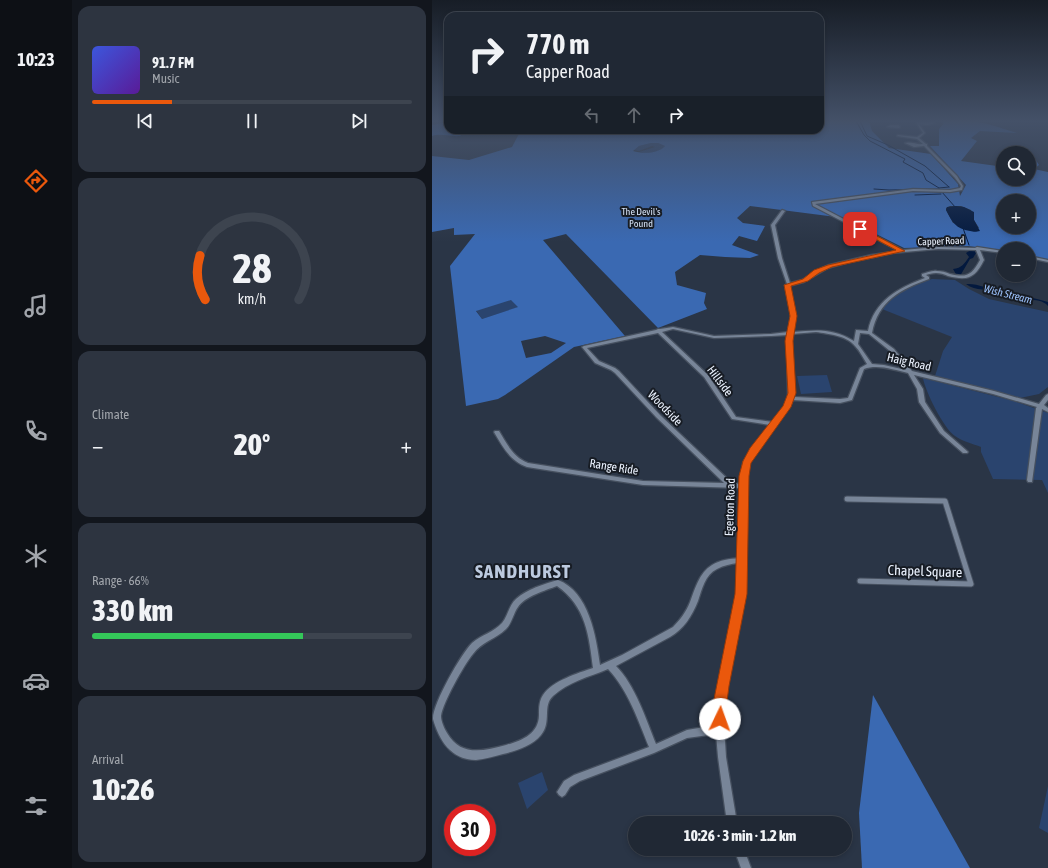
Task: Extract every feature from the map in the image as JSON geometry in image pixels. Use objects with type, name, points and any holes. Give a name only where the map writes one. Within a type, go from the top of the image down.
[{"type":"street","points":[[902,251],[814,205],[813,203],[913,190],[950,192],[960,190],[962,186],[941,162]]},
{"type":"street","points":[[783,211],[773,225],[780,258],[788,284],[793,316],[790,334],[791,398]]},
{"type":"street","points":[[870,333],[873,318],[886,301],[906,287],[928,278],[923,275],[937,272],[960,279],[975,271],[982,260],[977,248]]},
{"type":"street","name":"Capper Road","points":[[788,284],[806,280],[816,272],[830,266],[885,253],[977,248],[996,251]]},
{"type":"street","points":[[1036,258],[1048,261]]},
{"type":"street","points":[[658,330],[673,328],[714,337],[790,334],[816,331],[833,333],[856,344],[870,365]]},
{"type":"street","name":"Woodside","points":[[658,330],[584,347],[597,362],[613,368],[658,416],[731,486]]},
{"type":"street","name":"Hillside","points":[[658,330],[706,376],[734,418],[774,424]]},
{"type":"street","points":[[856,344],[858,331],[870,333],[892,350],[910,372],[920,389],[922,402],[942,432],[965,452]]},
{"type":"street","name":"Haig Road","points":[[791,398],[840,401],[850,399],[862,368],[870,365],[884,366],[910,372],[1040,406],[1048,410]]},
{"type":"street","points":[[1030,480],[1040,406],[1048,396]]},
{"type":"street","name":"Egerton Road","points":[[731,816],[727,796],[719,709],[722,686],[741,594],[746,463],[791,398]]},
{"type":"street","name":"Range Ride","points":[[497,432],[501,442],[516,460],[527,466],[643,483],[744,486]]},
{"type":"street","name":"Chapel Square","points":[[847,499],[945,501],[971,584],[860,581]]},
{"type":"street","points":[[597,669],[589,626],[579,602],[566,587],[558,583],[540,588],[518,601],[510,618],[504,626],[481,640],[464,661],[443,701],[437,717],[441,734],[446,742],[458,751],[472,755],[502,750],[522,743],[535,736],[542,727],[542,708],[546,698],[553,691],[668,635],[683,622],[707,572],[718,564],[742,560]]},
{"type":"street","points":[[609,665],[615,670],[630,696],[654,749]]},
{"type":"street","points":[[562,792],[567,784],[577,778],[654,749],[687,734],[720,729]]},
{"type":"street","points":[[742,856],[746,868]]},
{"type":"shaded area","points":[[932,279],[955,280],[989,299],[1048,312],[1048,387],[1039,394],[1020,398],[935,376],[943,351],[952,337],[882,309],[892,298],[904,290]]},
{"type":"shaded area","points":[[512,299],[519,307],[482,319],[476,310]]},
{"type":"shaded area","points":[[827,375],[832,392],[801,394],[797,376]]},
{"type":"shaded area","points":[[923,378],[1014,401],[1048,413],[1048,493],[1042,480],[993,479],[981,452],[981,447],[958,438],[946,426],[931,400]]},
{"type":"shaded area","points":[[542,772],[548,790],[527,809],[518,783]]},
{"type":"shaded area","points":[[1048,786],[1048,833],[1039,828]]},
{"type":"green space","name":"The Devil's Pound","points":[[432,162],[938,162],[958,184],[960,196],[966,185],[944,162],[965,162],[996,166],[996,186],[1036,186],[1036,169],[1048,172],[1048,260],[1036,257],[1036,242],[996,242],[996,250],[968,246],[904,248],[844,218],[750,206],[737,218],[743,223],[765,226],[757,241],[739,236],[732,245],[759,255],[750,258],[700,255],[675,272],[677,285],[706,293],[704,303],[707,309],[658,328],[566,234],[543,240],[625,336],[574,347],[498,399],[466,406],[450,266],[475,234],[454,235],[454,228],[432,232]],"holes":[[[950,206],[961,206],[971,210],[974,220],[979,228],[953,223],[946,208]],[[511,300],[518,307],[482,319],[476,311]],[[545,336],[566,343],[551,353],[526,358],[521,341]]]},
{"type":"green space","name":"The Devil's Pound","points":[[1036,162],[1037,162],[1039,165],[1036,167]]},
{"type":"green space","points":[[873,695],[970,868],[862,868],[859,813]]},
{"type":"water","points":[[947,207],[964,207],[974,212],[974,220],[980,231],[974,232],[961,229],[955,224],[946,210]]},
{"type":"water","points":[[974,250],[976,253],[973,258],[970,259],[960,276],[957,276],[953,269],[959,268],[964,264],[969,257],[966,253]]},
{"type":"water","points":[[966,284],[974,284],[998,291],[1035,298],[1048,302],[1048,306],[1035,300],[1009,299],[999,292],[978,289]]},
{"type":"waterway","name":"Wish Stream","points":[[903,162],[923,173],[926,180],[939,188],[949,187],[925,166],[917,162]]},
{"type":"waterway","points":[[874,189],[939,189]]},
{"type":"waterway","name":"Wish Stream","points":[[941,191],[956,208]]},
{"type":"waterway","points":[[915,195],[941,194]]},
{"type":"waterway","name":"Wish Stream","points":[[963,228],[969,245]]},
{"type":"district","name":"SANDHURST","points":[[523,571]]},
{"type":"route","points":[[720,719],[719,709],[722,686],[741,594],[744,476],[746,463],[754,450],[787,407],[792,393],[789,341],[793,316],[787,285],[806,280],[816,272],[830,266],[885,253],[902,251],[860,229]]}]
